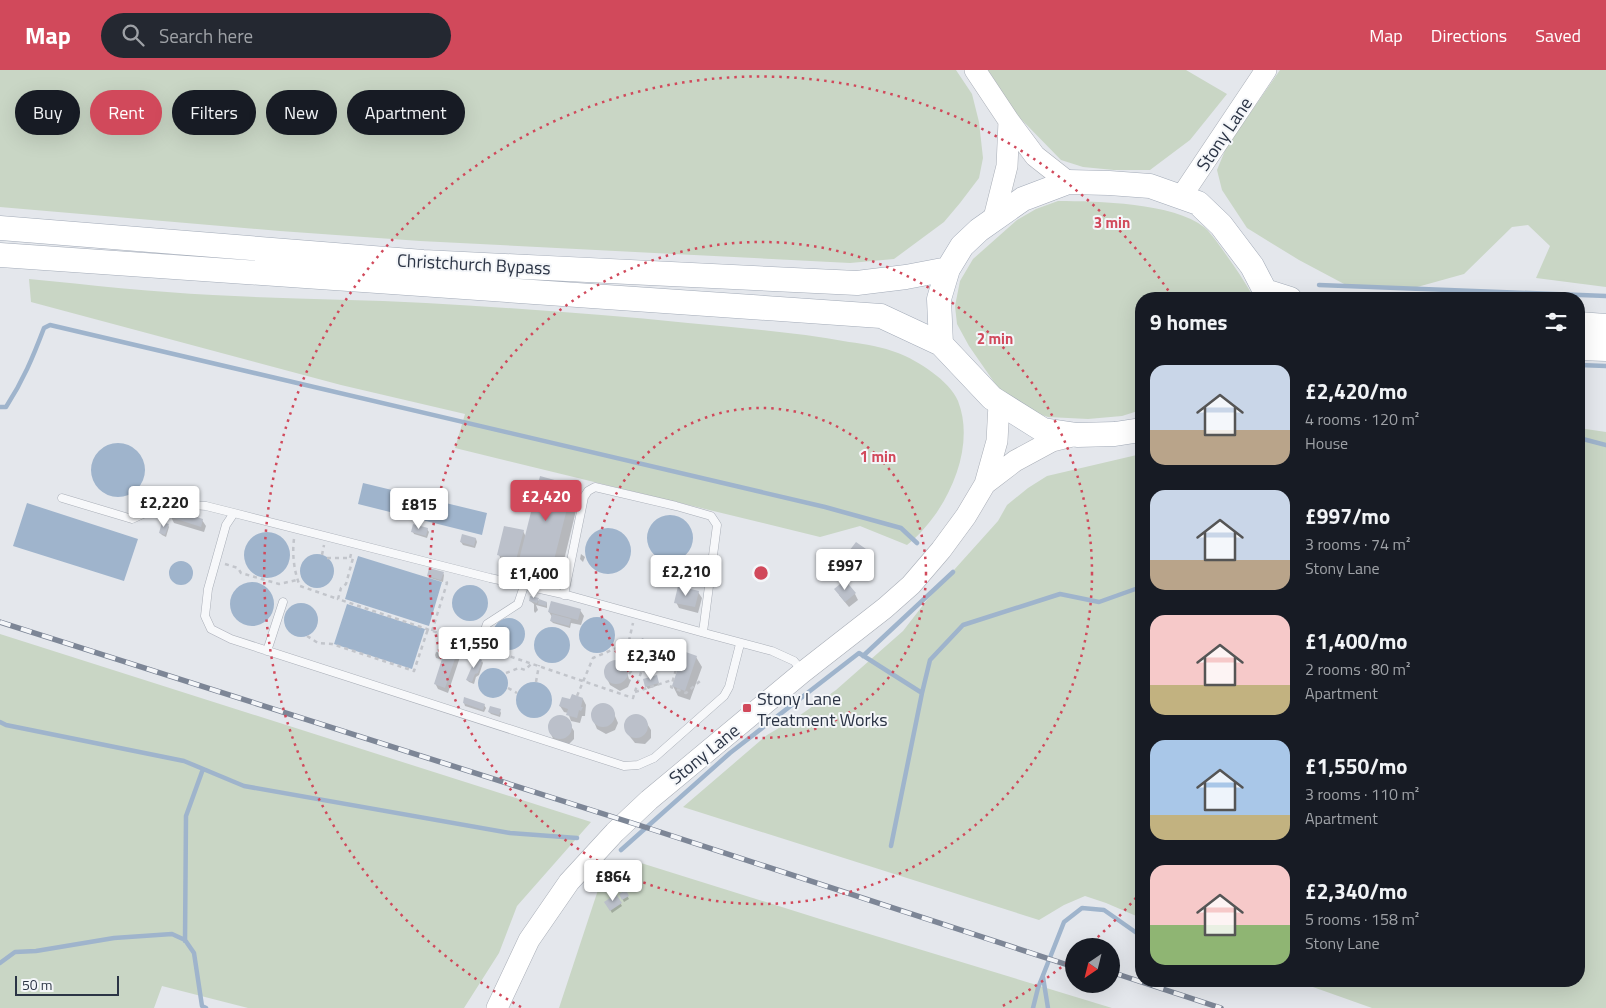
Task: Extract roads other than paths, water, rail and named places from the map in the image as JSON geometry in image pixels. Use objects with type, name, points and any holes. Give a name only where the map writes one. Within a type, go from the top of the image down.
[{"type":"main road","points":[[975,70],[1035,156],[1068,182]]},
{"type":"main road","name":"Stony Lane","points":[[1181,197],[1266,70]]},
{"type":"main road","points":[[994,218],[1007,166],[1009,121]]},
{"type":"main road","points":[[1135,431],[1115,434],[1077,435],[1042,430],[999,404],[972,378],[941,344],[939,299],[948,269],[962,246],[994,218],[1023,198],[1068,182],[1150,186],[1198,203],[1221,225],[1252,266],[1264,292]]},
{"type":"main road","name":"Christchurch Bypass","points":[[0,228],[423,262],[857,283],[906,277],[948,269]]},
{"type":"main road","name":"Christchurch Bypass","points":[[0,255],[881,316],[941,344]]},
{"type":"main road","points":[[1585,324],[1606,326]]},
{"type":"main road","points":[[1585,348],[1606,349]]},
{"type":"main road","name":"Stony Lane","points":[[497,1008],[529,940],[569,882],[615,832],[648,800],[803,672],[860,629],[911,585],[942,550],[966,516],[985,484],[997,441],[999,404]]},
{"type":"main road","name":"Stony Lane","points":[[985,484],[1015,461],[1052,441],[1077,435]]},
{"type":"lane","points":[[564,595],[584,497],[588,491],[595,487],[676,506],[711,516],[717,525],[702,632]]},
{"type":"lane","points":[[62,498],[132,518],[167,503],[206,506],[448,568],[564,595],[740,644],[772,651],[794,661],[803,672]]},
{"type":"lane","points":[[234,514],[226,525],[205,602],[205,616],[211,629],[231,639],[267,651],[624,766],[638,765],[654,758],[724,696],[729,686],[740,644]]},
{"type":"lane","points":[[479,646],[487,624],[518,604],[524,586]]},
{"type":"lane","points":[[267,651],[283,602]]},
{"type":"water","points":[[113,443],[123,443],[133,447],[141,455],[145,470],[141,485],[133,493],[123,497],[113,497],[103,493],[95,485],[91,475],[91,465],[95,455],[103,447]]},
{"type":"water","points":[[363,483],[487,513],[482,535],[358,504]]},
{"type":"water","points":[[27,503],[138,539],[124,581],[13,546]]},
{"type":"water","points":[[670,515],[683,519],[689,525],[693,538],[689,551],[683,557],[670,561],[657,557],[651,551],[647,538],[651,525],[657,519]]},
{"type":"water","points":[[608,528],[621,532],[627,538],[631,551],[627,564],[621,570],[608,574],[595,570],[589,564],[585,551],[589,538],[595,532]]},
{"type":"water","points":[[267,532],[280,536],[286,542],[290,555],[286,568],[280,574],[267,578],[254,574],[248,568],[244,555],[248,542],[254,536]]},
{"type":"water","points":[[317,554],[329,559],[334,571],[329,583],[317,588],[305,583],[300,571],[305,559]]},
{"type":"water","points":[[358,556],[442,582],[429,626],[345,599]]},
{"type":"water","points":[[181,561],[190,564],[193,573],[190,582],[181,585],[172,582],[169,573],[172,564]]},
{"type":"water","points":[[256,582],[268,588],[273,595],[273,613],[268,620],[261,625],[248,626],[240,623],[233,616],[230,600],[233,592],[240,585]]},
{"type":"water","points":[[470,585],[477,586],[483,590],[487,596],[487,610],[483,616],[477,620],[470,621],[463,620],[457,616],[453,610],[452,603],[453,596],[457,590],[463,586]]},
{"type":"water","points":[[301,603],[308,604],[313,608],[317,613],[317,627],[313,632],[308,636],[301,637],[294,636],[289,632],[285,627],[284,620],[285,613],[289,608],[294,604]]},
{"type":"water","points":[[347,604],[425,629],[412,669],[334,644]]},
{"type":"water","points":[[597,617],[604,618],[610,622],[614,628],[614,642],[610,648],[604,652],[597,653],[590,652],[584,648],[580,642],[579,635],[580,628],[584,622],[590,618]]},
{"type":"water","points":[[509,618],[520,623],[525,634],[520,645],[509,650],[498,645],[493,634],[498,623]]},
{"type":"water","points":[[552,627],[559,628],[565,632],[569,638],[569,652],[565,658],[559,662],[552,663],[545,662],[539,658],[535,652],[534,645],[535,638],[539,632],[545,628]]},
{"type":"water","points":[[493,668],[504,672],[508,683],[504,694],[493,698],[482,694],[478,683],[482,672]]},
{"type":"water","points":[[534,682],[541,683],[547,687],[551,693],[551,707],[547,713],[541,717],[534,718],[527,717],[521,713],[517,707],[516,700],[517,693],[521,687],[527,683]]},
{"type":"waterway","points":[[1319,285],[1502,292]]},
{"type":"waterway","points":[[1585,295],[1606,296]]},
{"type":"waterway","points":[[0,407],[6,407],[18,388],[44,328],[50,325],[825,507],[901,528],[917,543]]},
{"type":"waterway","points":[[1585,365],[1606,366]]},
{"type":"waterway","points":[[1585,440],[1606,445]]},
{"type":"waterway","points":[[863,656],[953,572]]},
{"type":"waterway","points":[[621,850],[730,753],[859,653],[922,693],[930,660],[963,625],[1060,594],[1099,602],[1135,589]]},
{"type":"waterway","points":[[891,846],[922,693]]},
{"type":"waterway","points":[[0,722],[6,725],[184,761],[244,786],[510,833],[577,838]]},
{"type":"waterway","points":[[185,941],[186,816],[203,769]]},
{"type":"waterway","points":[[1033,1008],[1038,988],[1064,922],[1082,908],[1104,910],[1135,932]]},
{"type":"waterway","points":[[0,963],[15,952],[36,951],[114,938],[172,934],[185,940],[194,953],[202,1006],[206,1008]]},
{"type":"waterway","points":[[1043,977],[1048,1008]]},
{"type":"railway","points":[[0,622],[651,829],[1065,964]]},
{"type":"railway","points":[[1120,975],[1135,980]]},
{"type":"railway","points":[[1157,987],[1221,1008]]},
{"type":"place","name":"Stony Lane Treatment Works","points":[[747,708]]}]
